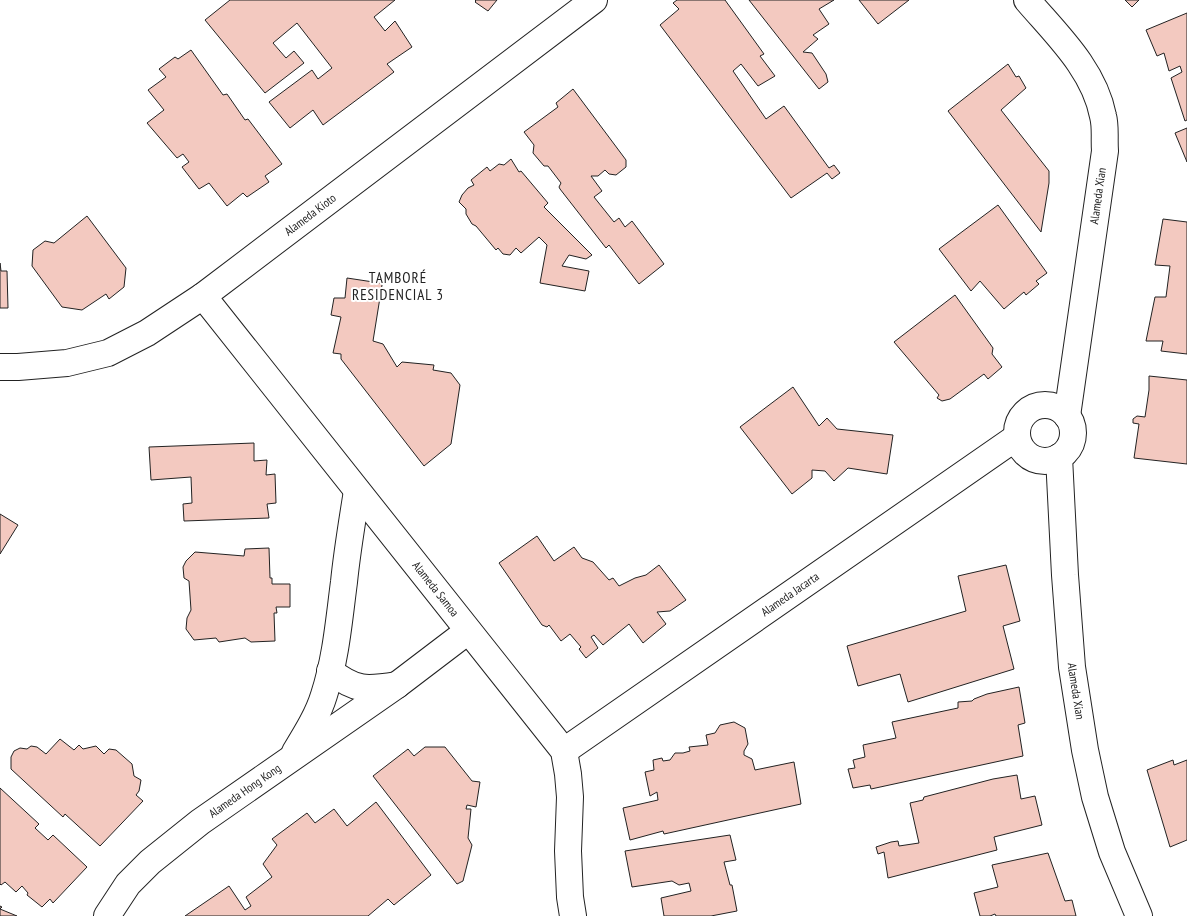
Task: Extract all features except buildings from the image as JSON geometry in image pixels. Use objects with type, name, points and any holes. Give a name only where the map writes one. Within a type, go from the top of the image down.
[{"type":"street","name":"Alameda Kioto","points":[[0,368],[67,363],[108,353],[148,333],[203,296],[594,0]]},
{"type":"street","name":"Alameda Xian","points":[[1027,0],[1073,54],[1087,74],[1096,91],[1104,117],[1105,150],[1067,416]]},
{"type":"street","name":"Alameda Samoa","points":[[203,296],[564,751],[570,797],[568,851],[570,897],[573,916]]},
{"type":"street","points":[[1052,406],[1060,409],[1067,416],[1071,424],[1071,442],[1067,451],[1060,457],[1051,461],[1042,461],[1032,458],[1019,446],[1017,428],[1020,419],[1034,407],[1052,406]]},
{"type":"street","name":"Alameda Jacarta","points":[[564,751],[1017,437]]},
{"type":"street","name":"Alameda Xian","points":[[1060,457],[1065,575],[1072,667],[1084,750],[1095,797],[1112,852],[1138,916]]},
{"type":"street","points":[[290,759],[312,722],[324,695],[330,671],[338,637],[357,491]]},
{"type":"street","name":"Alameda Hong Kong","points":[[107,916],[128,884],[150,862],[200,822],[397,685],[468,631]]},
{"type":"street","points":[[330,671],[351,685],[364,688],[397,685]]},
{"type":"district","name":"TAMBORÉ RESIDENCIAL 3","points":[[398,286]]}]
